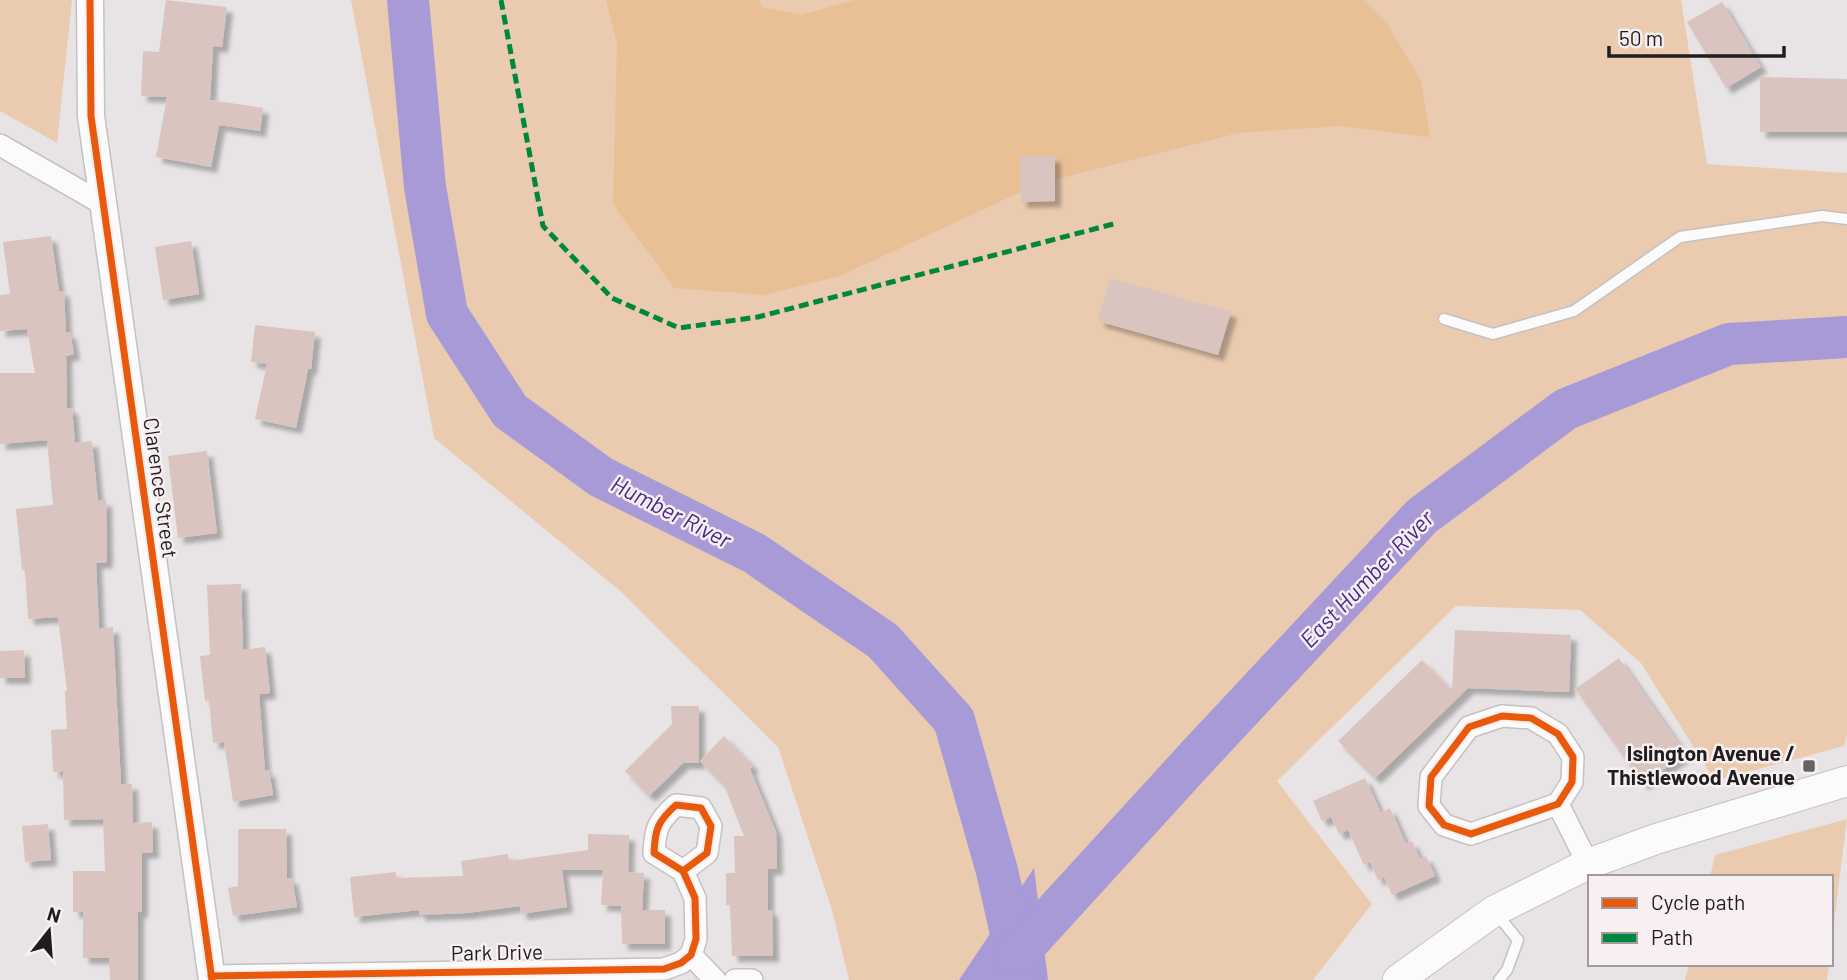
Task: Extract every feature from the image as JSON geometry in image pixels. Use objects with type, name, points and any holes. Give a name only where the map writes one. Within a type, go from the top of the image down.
[{"type":"main road","points":[[1398,980],[1494,911],[1588,864],[1656,839],[1847,781]]},
{"type":"street","name":"Clarence Street","points":[[90,0],[91,116],[212,978]]},
{"type":"street","points":[[0,145],[103,204]]},
{"type":"street","points":[[1502,716],[1531,718],[1558,734],[1573,757],[1572,782],[1558,804],[1471,834],[1444,825],[1429,806],[1431,777],[1469,727],[1502,716]]},
{"type":"street","points":[[1558,804],[1588,864]]},
{"type":"street","points":[[683,871],[695,898],[696,939],[691,955],[715,980]]},
{"type":"street","name":"Park Drive","points":[[212,978],[664,969],[681,963],[691,955]]},
{"type":"street","points":[[735,980],[752,980]]},
{"type":"lane","points":[[1444,319],[1493,334],[1574,311],[1680,237],[1822,215],[1847,219]]},
{"type":"lane","points":[[1494,911],[1518,940],[1507,970],[1499,980]]},
{"type":"shaded area","points":[[0,0],[72,0],[57,143],[0,111]]},
{"type":"shaded area","points":[[351,0],[1681,0],[1707,164],[1847,173],[1847,735],[1844,746],[1715,781],[1641,663],[1580,610],[1456,606],[1277,781],[1372,904],[1313,980],[849,980],[832,910],[778,747],[619,590],[434,438]]},
{"type":"shaded area","points":[[606,0],[760,0],[762,7],[801,15],[854,0],[1363,0],[1387,24],[1421,80],[1430,137],[1338,126],[1238,133],[1038,184],[840,276],[765,295],[674,288],[613,204],[617,44]]},
{"type":"shaded area","points":[[1847,819],[1833,929],[1833,875],[1710,875],[1715,855]]},
{"type":"shaded area","points":[[1034,868],[1048,980],[959,980]]},
{"type":"shaded area","points":[[1688,966],[1829,966],[1827,980],[1685,980]]},
{"type":"building","points":[[166,0],[227,7],[222,47],[213,46],[210,100],[263,108],[260,131],[219,125],[211,167],[156,157],[167,97],[141,96],[143,51],[159,52]]},
{"type":"building","points":[[1722,2],[1761,67],[1726,88],[1687,22]]},
{"type":"building","points":[[1760,77],[1847,79],[1847,132],[1760,132]]},
{"type":"building","points":[[1020,156],[1055,156],[1055,201],[1021,202]]},
{"type":"building","points":[[51,236],[59,291],[64,291],[66,333],[70,332],[74,354],[66,356],[67,408],[72,408],[75,443],[92,441],[98,501],[106,500],[107,562],[96,563],[99,629],[113,627],[121,784],[132,784],[133,823],[152,822],[153,852],[142,853],[142,912],[138,912],[138,980],[110,980],[109,958],[83,958],[83,912],[73,912],[73,871],[105,871],[103,819],[64,820],[63,771],[53,772],[51,730],[67,729],[67,691],[58,617],[28,619],[25,570],[22,570],[16,509],[53,505],[47,440],[0,444],[0,373],[35,373],[27,329],[0,331],[0,295],[10,294],[3,242]]},
{"type":"building","points":[[191,241],[199,294],[163,300],[155,247]]},
{"type":"building","points":[[1110,278],[1231,312],[1218,355],[1098,321]]},
{"type":"building","points":[[255,325],[315,332],[311,369],[308,369],[296,428],[255,419],[267,364],[251,362]]},
{"type":"building","points":[[207,451],[217,533],[178,538],[168,456]]},
{"type":"building","points":[[241,584],[243,650],[265,647],[270,693],[259,694],[265,771],[269,770],[273,795],[233,802],[224,742],[213,743],[209,700],[205,701],[200,656],[210,655],[207,585]]},
{"type":"building","points":[[1455,630],[1571,635],[1569,692],[1468,688],[1375,778],[1338,741],[1422,660],[1452,691]]},
{"type":"building","points":[[24,650],[25,678],[0,678],[0,651]]},
{"type":"building","points":[[1619,658],[1686,754],[1643,784],[1575,689]]},
{"type":"building","points":[[671,706],[699,706],[699,763],[683,763],[649,796],[625,771],[672,724]]},
{"type":"building","points":[[724,736],[753,766],[750,769],[776,832],[777,869],[768,869],[768,910],[772,910],[773,956],[732,956],[730,905],[726,905],[726,873],[735,873],[734,836],[744,836],[724,785],[700,761]]},
{"type":"building","points":[[1365,778],[1381,813],[1390,808],[1406,844],[1412,841],[1420,859],[1426,856],[1435,876],[1392,895],[1384,877],[1378,880],[1370,862],[1364,865],[1348,830],[1339,834],[1331,817],[1322,821],[1313,801]]},
{"type":"building","points":[[48,824],[51,860],[25,862],[22,826]]},
{"type":"building","points":[[238,829],[286,829],[287,879],[292,878],[297,907],[233,916],[228,888],[238,886]]},
{"type":"building","points":[[588,834],[629,835],[628,872],[644,873],[642,910],[665,910],[665,944],[622,944],[621,906],[601,905],[603,870],[562,870],[567,907],[521,914],[520,906],[466,913],[419,915],[419,910],[354,917],[350,877],[396,872],[396,878],[463,876],[461,861],[508,854],[509,861],[588,850]]},
{"type":"waterway","name":"Humber River","points":[[408,0],[425,187],[447,314],[510,411],[601,477],[754,553],[883,641],[954,720],[997,871],[1016,955],[1013,980]]},
{"type":"waterway","name":"East Humber River","points":[[1016,955],[1422,516],[1566,409],[1729,344],[1847,337]]},
{"type":"marked path","points":[[501,0],[543,226],[612,298],[679,328],[758,317],[1117,223]]},
{"type":"cycle path","points":[[90,0],[91,116],[212,980]]},
{"type":"cycle path","points":[[1502,716],[1531,718],[1558,734],[1573,757],[1572,782],[1558,804],[1471,834],[1444,825],[1429,806],[1431,777],[1469,727],[1502,716]]},
{"type":"cycle path","points":[[211,976],[664,969],[681,963],[691,955],[696,939],[695,898],[683,871],[707,853],[711,826],[701,808],[676,805],[659,826],[654,853],[683,871]]},
{"type":"place","name":"Islington Avenue / Thistlewood Avenue","points":[[1809,766]]}]
